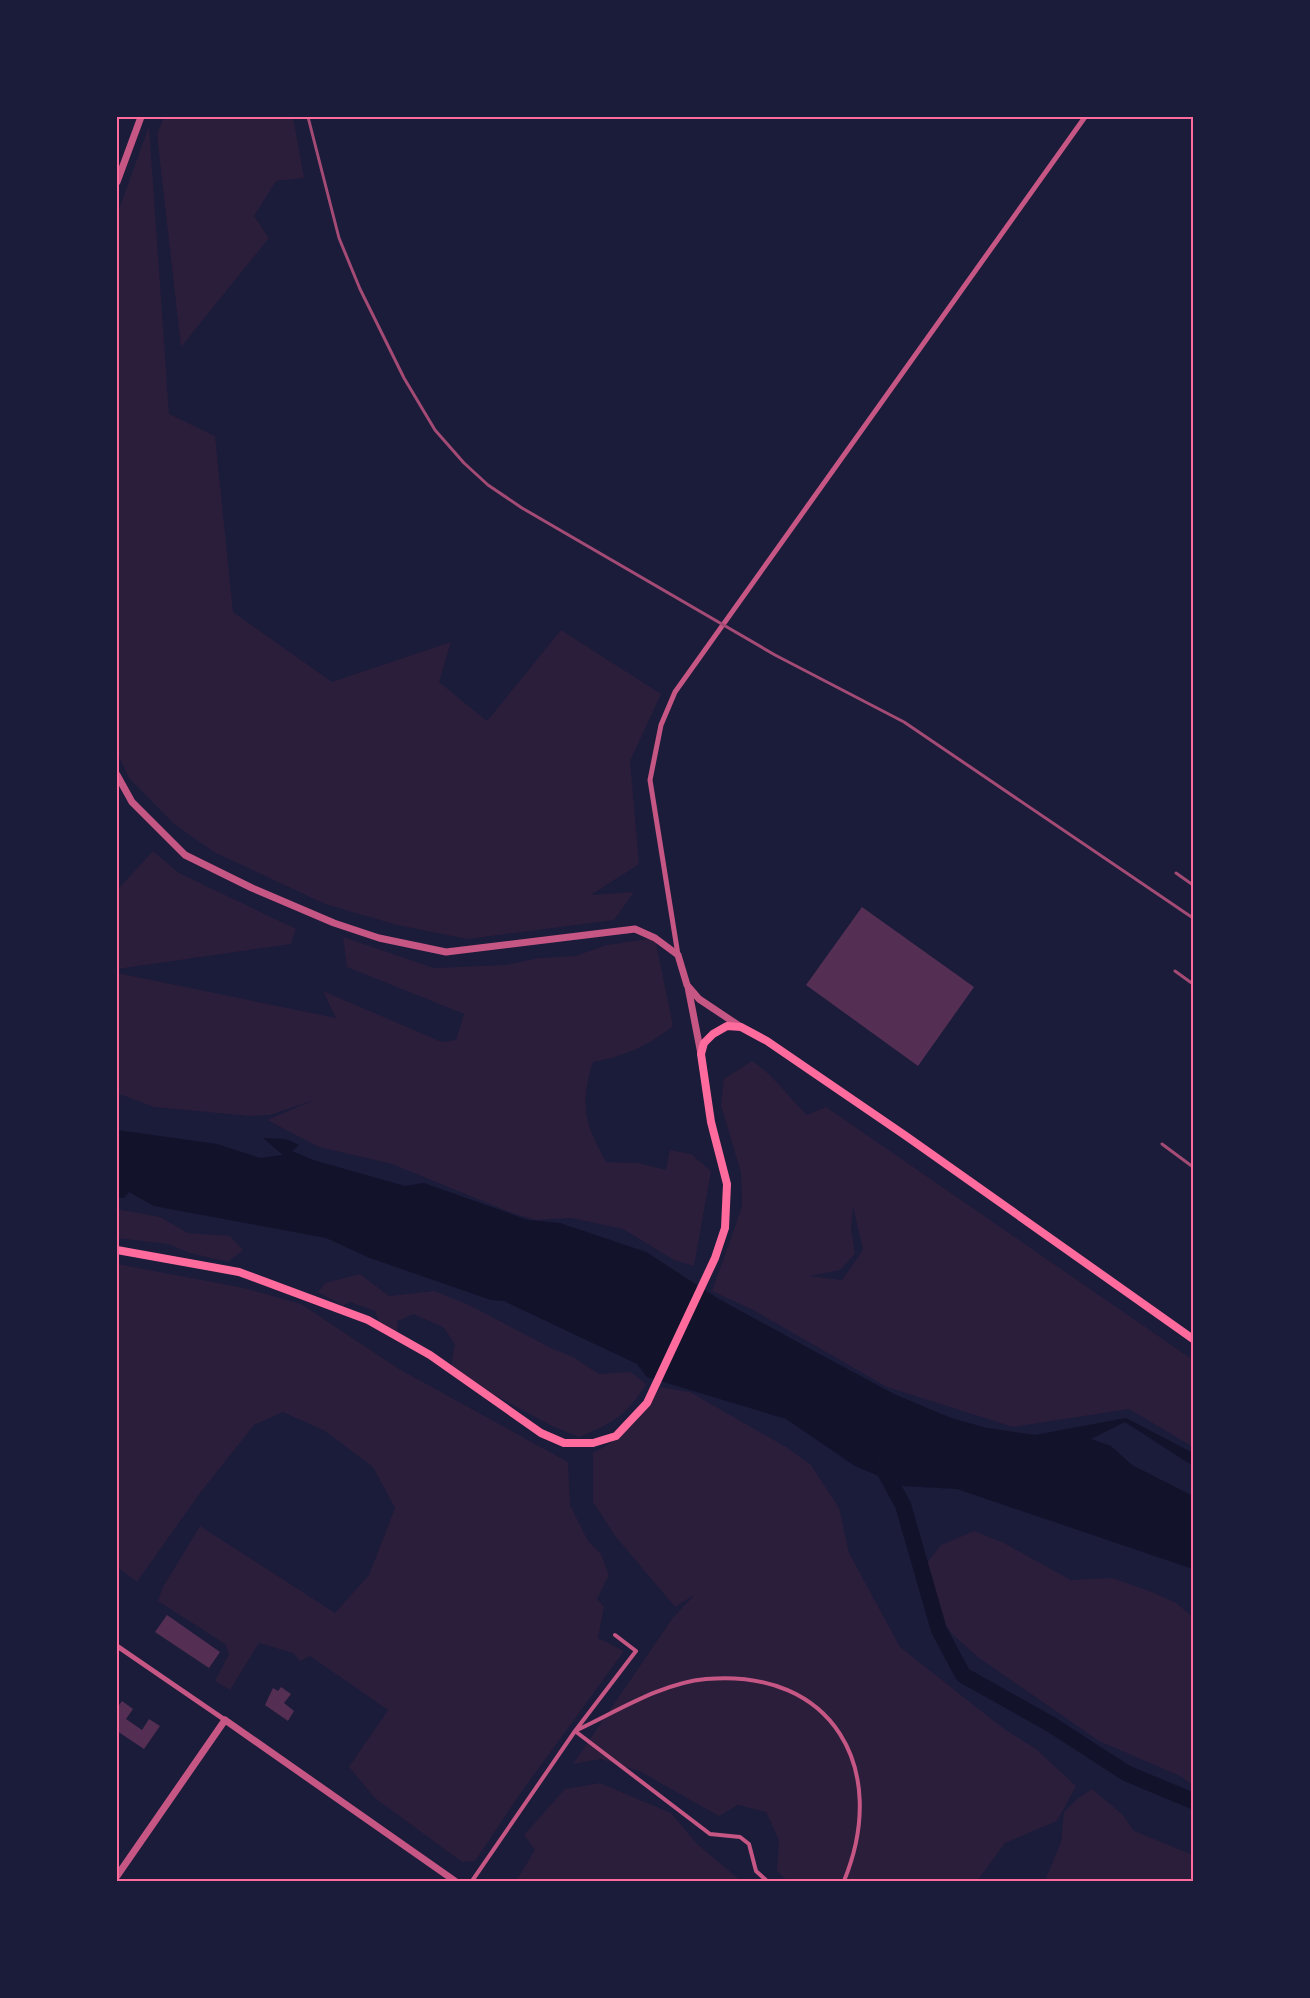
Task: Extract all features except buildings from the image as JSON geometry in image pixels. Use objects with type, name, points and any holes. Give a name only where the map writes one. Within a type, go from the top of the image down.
[{"type":"main road","points":[[117,1250],[239,1272],[368,1320],[430,1355],[541,1433],[564,1443],[593,1443],[616,1436],[647,1403],[715,1258],[725,1228],[727,1184],[711,1122],[700,1054],[704,1043],[713,1034],[727,1026],[741,1027],[767,1041],[906,1136],[1193,1339]]},
{"type":"street","points":[[117,182],[141,117]]},
{"type":"street","points":[[700,1054],[687,985],[678,956],[650,780],[661,726],[675,692],[1085,117]]},
{"type":"street","points":[[117,776],[132,802],[185,855],[262,892],[379,938],[446,952],[635,928],[655,938],[678,956]]},
{"type":"street","points":[[687,985],[699,999],[741,1027]]},
{"type":"street","points":[[472,1881],[575,1731],[636,1651],[615,1635]]},
{"type":"street","points":[[117,1647],[455,1881]]},
{"type":"street","points":[[575,1731],[670,1687],[705,1679],[746,1679],[779,1686],[817,1708],[842,1735],[855,1763],[862,1804],[853,1860],[844,1881]]},
{"type":"street","points":[[117,1876],[225,1720]]},
{"type":"street","points":[[575,1731],[710,1834],[740,1837],[749,1844],[756,1871],[766,1881]]},
{"type":"shaded area","points":[[164,117],[293,117],[304,178],[276,181],[254,216],[269,238],[181,347],[157,135]]},
{"type":"shaded area","points":[[149,126],[169,414],[215,436],[233,612],[332,682],[451,642],[439,682],[487,721],[561,630],[661,694],[630,761],[639,864],[591,895],[634,892],[614,920],[467,939],[397,925],[325,904],[214,852],[174,824],[129,778],[117,753],[117,215]]},
{"type":"shaded area","points":[[153,851],[179,873],[296,929],[291,944],[117,969],[117,890]]},
{"type":"shaded area","points":[[343,937],[434,968],[505,965],[539,958],[575,956],[607,945],[655,938],[673,1026],[636,1049],[593,1062],[586,1091],[586,1114],[593,1136],[606,1162],[638,1163],[666,1170],[670,1150],[691,1154],[711,1171],[694,1266],[674,1260],[623,1229],[571,1218],[536,1220],[512,1213],[392,1164],[319,1147],[267,1120],[314,1100],[270,1115],[250,1116],[154,1107],[117,1093],[117,973],[336,1018],[323,991],[442,1042],[456,1040],[464,1014],[347,967]]},
{"type":"shaded area","points":[[752,1061],[774,1079],[807,1115],[826,1107],[1193,1360],[1193,1447],[1129,1409],[1013,1427],[887,1387],[753,1310],[712,1291],[742,1207],[741,1173],[721,1105],[724,1079]],"holes":[[[853,1206],[863,1250],[842,1280],[809,1276],[840,1270],[855,1254],[851,1229]]]},
{"type":"shaded area","points":[[117,1130],[217,1144],[260,1158],[283,1155],[263,1138],[286,1139],[299,1145],[292,1151],[313,1160],[405,1186],[424,1183],[528,1220],[560,1223],[646,1252],[717,1298],[825,1357],[894,1394],[951,1418],[987,1428],[1035,1435],[1126,1418],[1193,1453],[1193,1466],[1125,1422],[1091,1439],[1111,1446],[1132,1465],[1193,1496],[1193,1569],[957,1489],[903,1486],[855,1466],[786,1419],[647,1377],[637,1364],[504,1301],[491,1300],[370,1258],[326,1238],[154,1206],[129,1192],[124,1198],[117,1197]]},
{"type":"shaded area","points":[[117,1209],[160,1217],[188,1233],[230,1236],[243,1250],[228,1262],[190,1253],[168,1244],[117,1238]]},
{"type":"shaded area","points":[[117,1264],[244,1288],[301,1304],[399,1369],[568,1462],[570,1505],[588,1541],[601,1554],[609,1575],[597,1599],[604,1607],[598,1638],[624,1651],[517,1798],[475,1861],[462,1862],[375,1798],[349,1767],[388,1710],[310,1656],[300,1661],[293,1653],[259,1643],[230,1690],[215,1681],[229,1654],[225,1644],[158,1601],[163,1587],[200,1526],[335,1613],[369,1575],[395,1508],[373,1467],[325,1431],[283,1412],[254,1425],[200,1493],[137,1582],[117,1567]]},
{"type":"shaded area","points":[[360,1274],[389,1296],[434,1291],[469,1305],[573,1357],[599,1374],[631,1372],[646,1384],[626,1411],[601,1427],[579,1437],[552,1426],[450,1371],[455,1344],[443,1327],[413,1314],[398,1321],[397,1335],[381,1327],[375,1311],[350,1302],[343,1306],[318,1292],[325,1283]]},
{"type":"shaded area","points":[[660,1387],[690,1392],[786,1447],[811,1465],[839,1508],[849,1553],[900,1647],[1004,1729],[1036,1749],[1076,1786],[1057,1821],[1005,1843],[977,1881],[787,1881],[777,1871],[779,1840],[766,1812],[738,1805],[719,1816],[639,1771],[601,1759],[573,1764],[672,1619],[694,1595],[675,1607],[616,1537],[593,1502],[593,1453],[624,1433],[640,1417]]},
{"type":"shaded area","points":[[974,1531],[1004,1543],[1071,1580],[1112,1578],[1176,1603],[1193,1617],[1193,1785],[1180,1776],[1099,1741],[979,1658],[952,1634],[929,1601],[919,1573],[941,1545]]},
{"type":"shaded area","points":[[600,1783],[671,1813],[697,1844],[741,1881],[516,1881],[535,1850],[524,1835],[565,1789]]},
{"type":"shaded area","points":[[1092,1789],[1122,1814],[1134,1831],[1193,1855],[1193,1881],[1050,1881],[1046,1878],[1061,1842],[1064,1812]]},
{"type":"waterway","points":[[880,1463],[903,1505],[939,1630],[963,1675],[1052,1725],[1126,1773],[1193,1801]]},
{"type":"railway","points":[[308,117],[339,238],[360,289],[404,378],[435,430],[464,463],[488,485],[522,508],[775,655],[904,722],[1193,918]]},
{"type":"railway","points":[[1176,873],[1193,885]]},
{"type":"railway","points":[[1175,971],[1193,984]]},
{"type":"railway","points":[[1162,1144],[1193,1167]]}]
